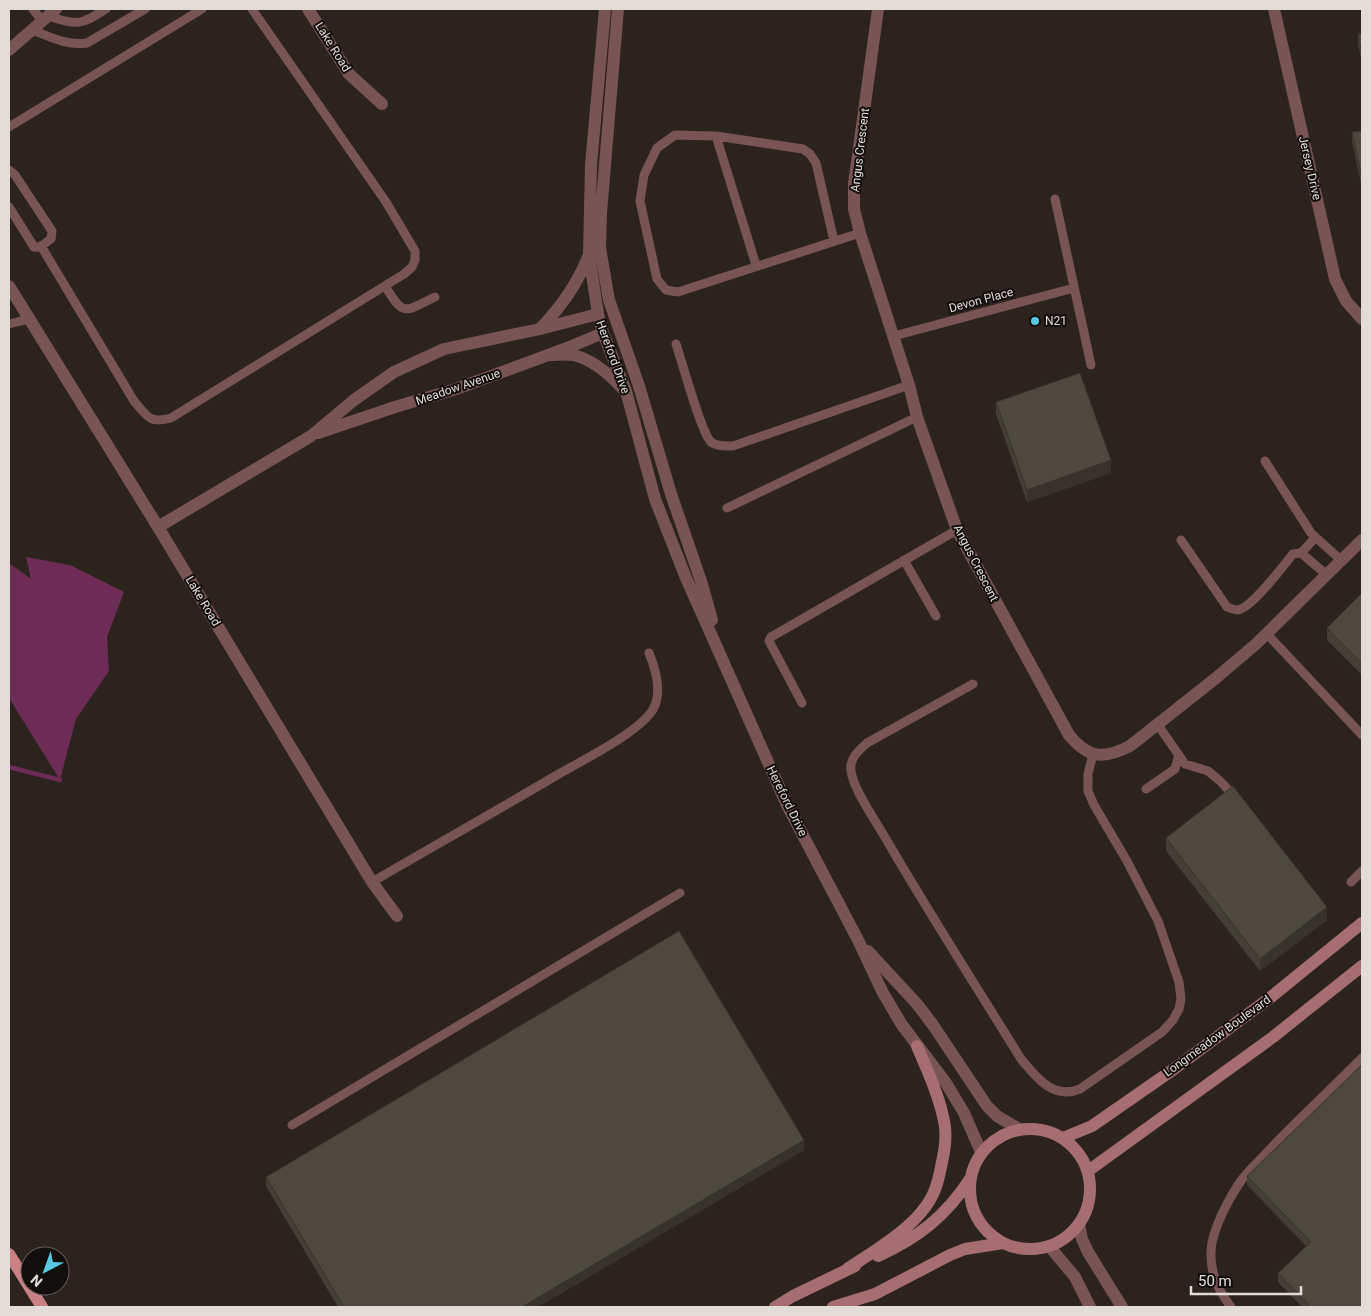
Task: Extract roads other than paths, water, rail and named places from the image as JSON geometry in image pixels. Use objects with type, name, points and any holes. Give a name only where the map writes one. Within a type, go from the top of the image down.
[{"type":"main road","name":"Longmeadow Boulevard","points":[[1063,1138],[1092,1126],[1174,1069],[1271,997],[1362,923]]},
{"type":"main road","points":[[1088,1171],[1273,1037],[1362,966]]},
{"type":"main road","points":[[847,1270],[896,1236],[919,1214],[934,1193],[940,1175],[945,1148],[945,1123],[917,1046]]},
{"type":"main road","points":[[1034,1128],[1050,1131],[1073,1146],[1081,1156],[1088,1171],[1090,1187],[1088,1206],[1079,1224],[1071,1233],[1049,1246],[1033,1249],[1018,1248],[1003,1243],[988,1232],[976,1217],[970,1198],[970,1179],[974,1165],[981,1152],[998,1137],[1019,1129],[1034,1128]]},
{"type":"main road","points":[[775,1307],[793,1296],[883,1254],[912,1238],[935,1222],[958,1198],[970,1179]]},
{"type":"main road","points":[[833,1307],[875,1294],[965,1249],[1003,1243]]},
{"type":"main road","points":[[9,1254],[42,1307]]},
{"type":"street","name":"Lake Road","points":[[308,9],[349,74],[382,104]]},
{"type":"street","name":"Hereford Drive","points":[[605,9],[591,165],[589,256],[602,323],[626,391],[655,500],[686,578],[783,796],[858,940],[883,993],[917,1046],[946,1083],[964,1113],[981,1152]]},
{"type":"street","name":"Hereford Drive","points":[[618,9],[601,213],[600,248],[609,300],[639,386],[671,494],[701,581],[723,659]]},
{"type":"street","name":"Angus Crescent","points":[[878,9],[854,184],[854,209],[860,233],[894,336],[917,417],[957,530],[1069,735],[1084,751],[1093,754]]},
{"type":"street","name":"Jersey Drive","points":[[1274,9],[1335,279],[1346,302],[1362,319]]},
{"type":"street","points":[[9,50],[49,15]]},
{"type":"street","points":[[540,329],[567,298],[582,273],[589,256]]},
{"type":"street","name":"Lake Road","points":[[9,286],[158,526],[372,882],[397,916]]},
{"type":"street","points":[[609,300],[602,323],[621,336]]},
{"type":"street","name":"Meadow Avenue","points":[[158,526],[311,436],[354,400],[394,372],[444,349],[566,322],[602,323]]},
{"type":"street","name":"Meadow Avenue","points":[[311,436],[395,407],[456,389],[548,355],[602,323]]},
{"type":"street","points":[[548,355],[573,355],[587,360],[611,376],[626,391]]},
{"type":"street","points":[[1093,754],[1104,756],[1119,752],[1158,725],[1267,634],[1362,540]]},
{"type":"street","name":"Hereford Drive","points":[[858,940],[917,1004],[934,1026],[987,1106],[997,1116],[1019,1129]]},
{"type":"street","points":[[1079,1224],[1082,1239],[1088,1252],[1122,1307]]},
{"type":"street","points":[[1049,1246],[1075,1277],[1090,1307]]},
{"type":"lane","points":[[33,9],[72,23],[79,23],[106,9]]},
{"type":"lane","points":[[32,30],[65,43],[77,45],[87,43],[145,9]]},
{"type":"lane","points":[[9,128],[202,9]]},
{"type":"lane","points":[[41,246],[134,401],[149,419],[159,421],[170,418],[385,286],[412,267],[415,260],[415,250],[386,202],[252,9]]},
{"type":"lane","points":[[834,241],[816,163],[810,154],[802,149],[716,136],[675,134],[657,148],[644,175],[640,201],[657,279],[666,290],[678,292],[756,265],[834,241],[860,233]]},
{"type":"lane","points":[[716,136],[756,265]]},
{"type":"lane","points":[[9,170],[15,175],[52,231],[51,239],[37,248],[34,247],[9,207]]},
{"type":"lane","points":[[1055,199],[1090,365]]},
{"type":"lane","points":[[385,286],[400,308],[411,309],[435,297]]},
{"type":"lane","name":"Devon Place","points":[[894,336],[1074,288]]},
{"type":"lane","points":[[9,324],[29,319]]},
{"type":"lane","points":[[676,344],[704,431],[712,443],[722,446],[733,446],[909,385]]},
{"type":"lane","points":[[727,508],[917,417]]},
{"type":"lane","points":[[1265,461],[1314,538],[1342,561]]},
{"type":"lane","points":[[802,703],[769,641],[771,637],[957,530]]},
{"type":"lane","points":[[1181,540],[1226,607],[1238,610],[1256,598],[1293,554],[1301,553],[1314,538]]},
{"type":"lane","points":[[1301,553],[1327,575]]},
{"type":"lane","points":[[904,560],[936,616]]},
{"type":"lane","points":[[1267,634],[1362,735]]},
{"type":"lane","points":[[372,882],[574,765],[643,722],[653,709],[657,696],[655,666],[649,653]]},
{"type":"lane","points":[[974,684],[867,743],[852,760],[851,770],[854,781],[865,802],[905,871],[1021,1059],[1044,1084],[1054,1090],[1063,1092],[1072,1092],[1080,1088],[1150,1042],[1173,1020],[1179,1009],[1181,999],[1179,982],[1158,921],[1088,791],[1088,774],[1093,754]]},
{"type":"lane","points":[[1158,725],[1185,764],[1202,769],[1214,776],[1240,802]]},
{"type":"lane","points":[[1146,788],[1175,769],[1179,755]]},
{"type":"lane","points":[[1351,882],[1362,871]]},
{"type":"lane","points":[[292,1125],[680,893]]},
{"type":"lane","points":[[1231,1307],[1219,1291],[1212,1273],[1210,1250],[1216,1228],[1229,1201],[1244,1177],[1362,1058]]},
{"type":"waterway","points":[[9,767],[60,780]]},
{"type":"place","name":"N21","points":[[1035,321]]}]
